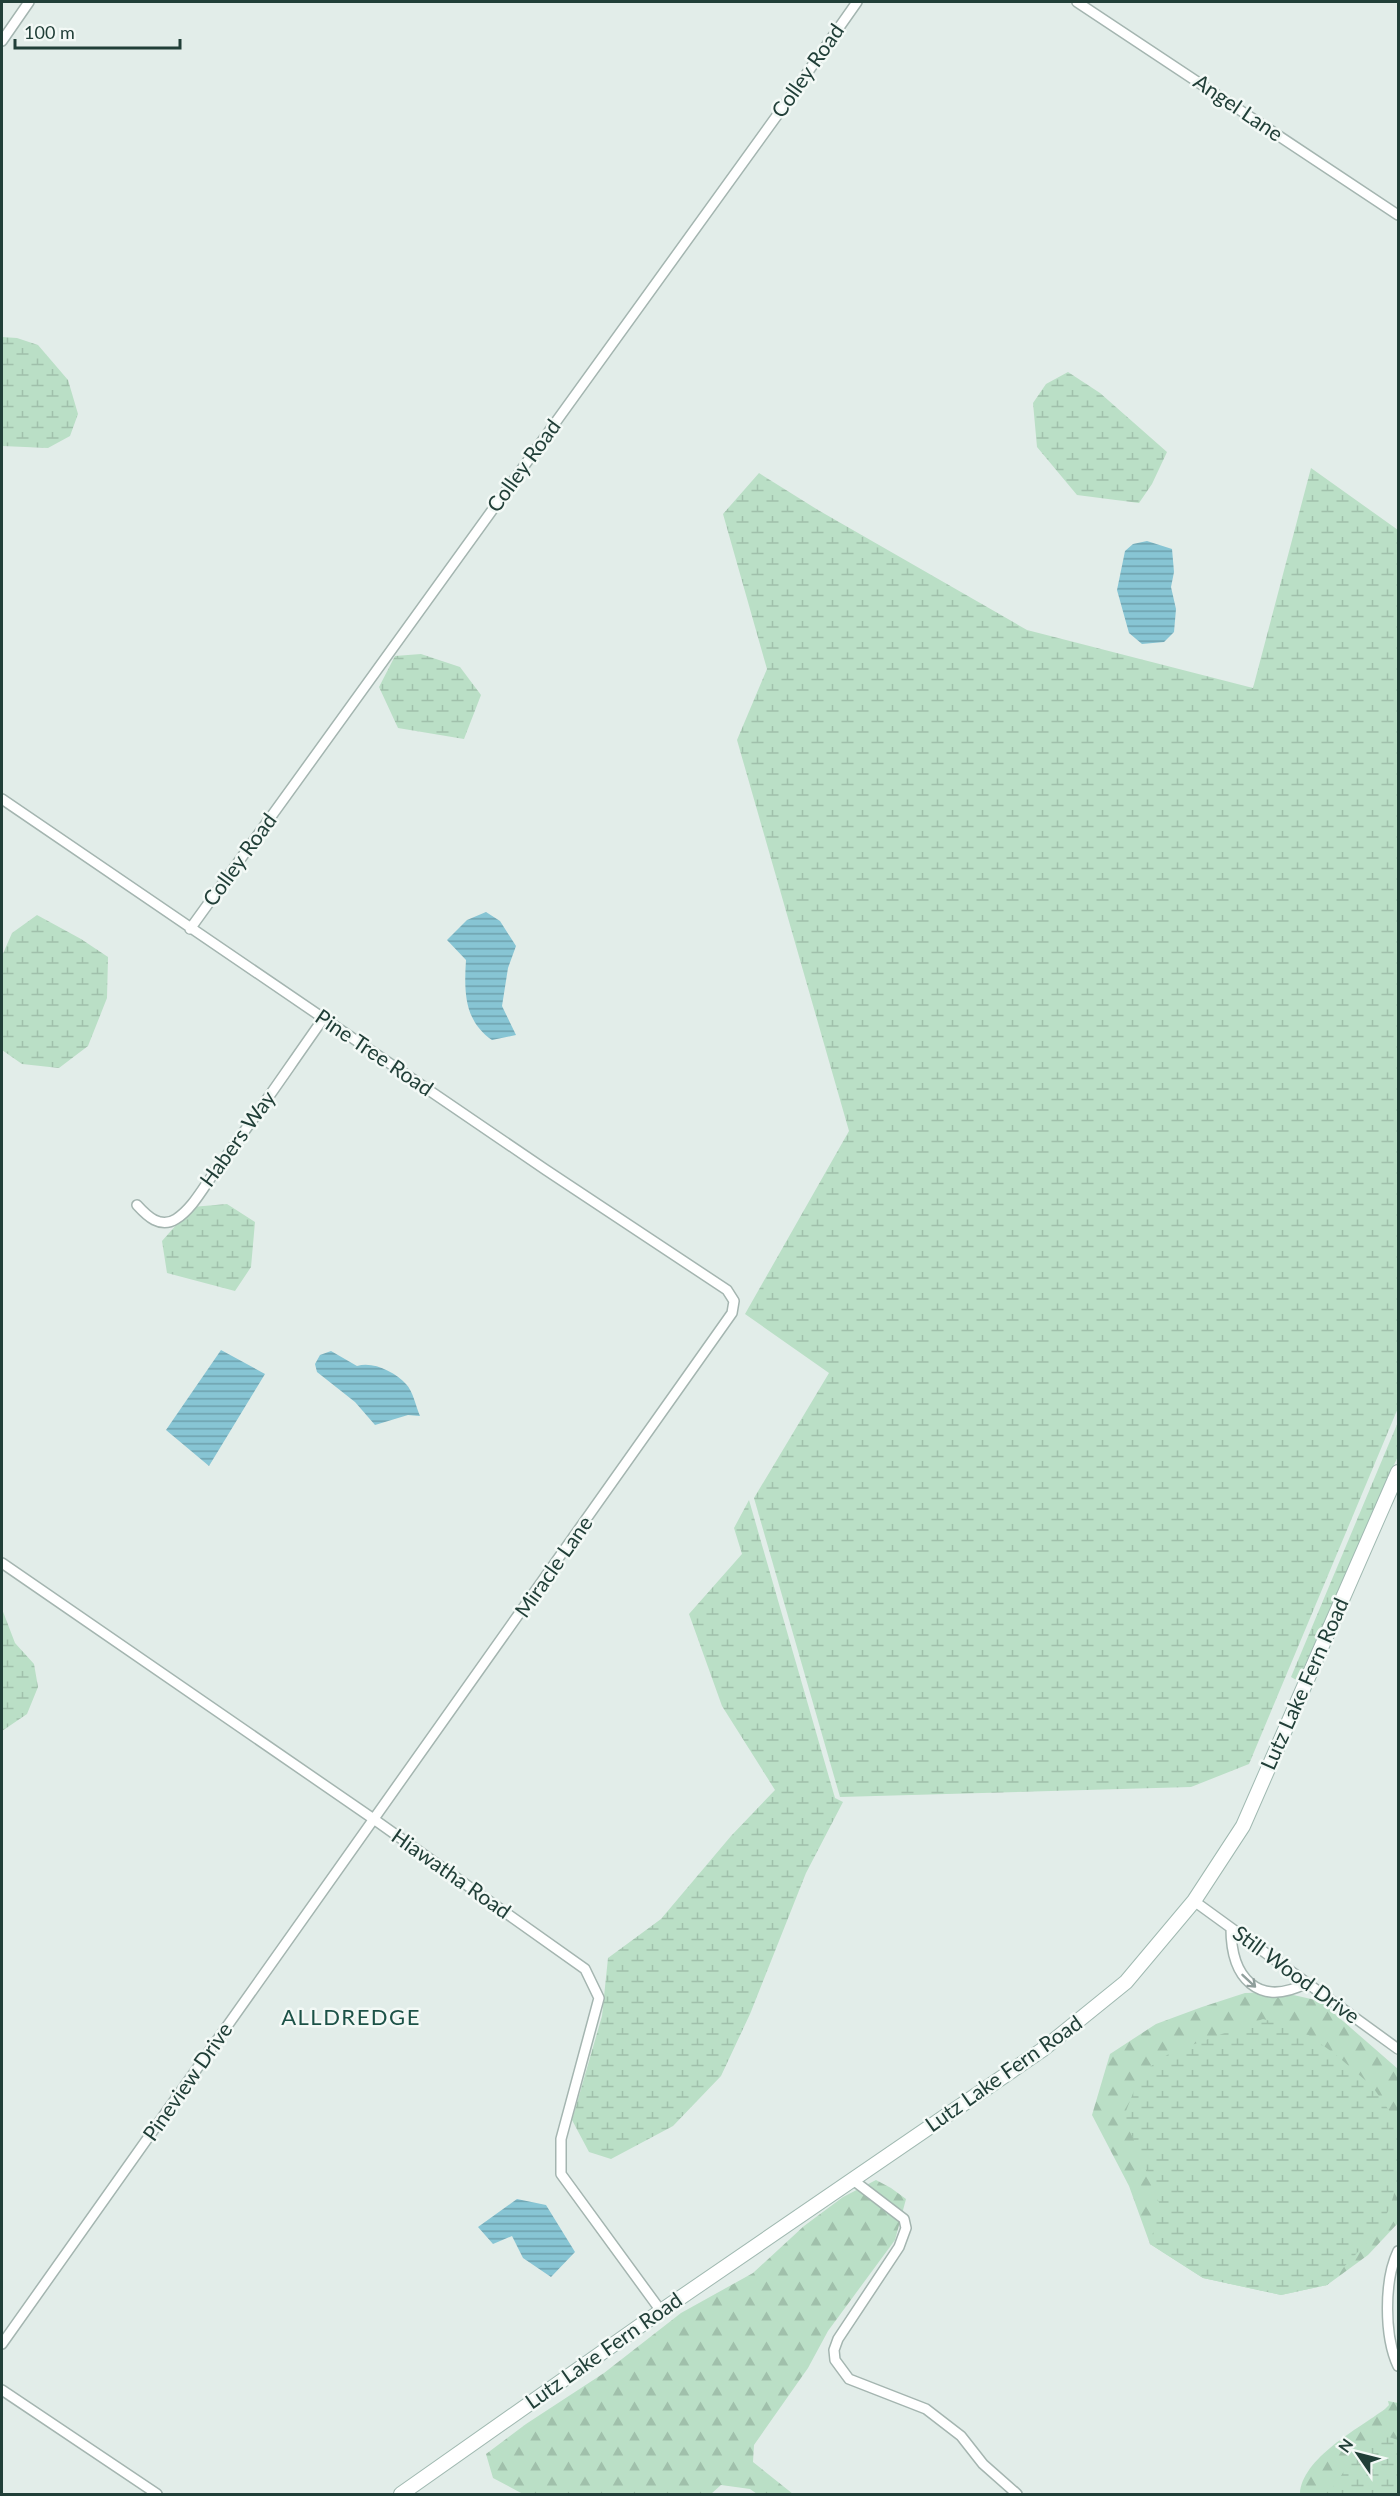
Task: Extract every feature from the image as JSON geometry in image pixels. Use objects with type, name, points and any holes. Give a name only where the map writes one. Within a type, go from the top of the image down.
[{"type":"main road","name":"Lutz Lake Fern Road","points":[[401,2494],[661,2311],[1042,2050],[1126,1982],[1194,1901],[1243,1826],[1398,1472]]},
{"type":"street","points":[[2,41],[29,2]]},
{"type":"street","name":"Colley Road","points":[[190,929],[857,2]]},
{"type":"street","name":"Angel Lane","points":[[1077,2],[1398,215]]},
{"type":"street","name":"Pine Tree Road","points":[[2,799],[190,929],[727,1290],[734,1301],[732,1313]]},
{"type":"street","name":"Habers Way","points":[[137,1205],[149,1217],[161,1223],[175,1220],[223,1161],[323,1018]]},
{"type":"street","name":"Miracle Lane","points":[[375,1820],[732,1313]]},
{"type":"street","name":"Hiawatha Road","points":[[2,1563],[375,1820],[585,1969],[599,1998],[561,2139],[561,2174],[661,2311]]},
{"type":"street","name":"Pineview Drive","points":[[2,2344],[375,1820]]},
{"type":"street","name":"Still Wood Drive","points":[[1194,1901],[1398,2049]]},
{"type":"street","points":[[1231,1928],[1236,1964],[1254,1986],[1273,1994],[1283,1993],[1307,1983]]},
{"type":"street","points":[[853,2180],[904,2219],[906,2228],[899,2247],[838,2339],[834,2350],[835,2360],[849,2379],[926,2409],[961,2436],[983,2464],[1017,2494]]},
{"type":"street","points":[[1398,2250],[1393,2261],[1386,2315],[1398,2366]]},
{"type":"street","points":[[1386,2315],[1398,2316]]},
{"type":"street","points":[[2,2390],[157,2494]]},
{"type":"green space","points":[[2,337],[17,338],[38,345],[68,380],[78,414],[70,436],[48,448],[2,446]]},
{"type":"green space","points":[[1068,372],[1100,393],[1167,452],[1152,484],[1139,503],[1077,495],[1037,447],[1033,403],[1046,384]]},
{"type":"green space","points":[[1311,468],[1398,530],[1398,1408],[1249,1764],[1191,1787],[840,1797],[754,1498],[829,1373],[745,1314],[849,1131],[737,740],[767,669],[723,514],[759,473],[818,510],[1027,630],[1253,688]]},
{"type":"green space","points":[[421,654],[460,667],[481,695],[464,739],[398,728],[379,687],[395,656]]},
{"type":"green space","points":[[37,915],[108,957],[107,998],[88,1046],[59,1068],[22,1064],[2,1050],[2,956],[12,933]]},
{"type":"green space","points":[[227,1204],[255,1222],[251,1267],[235,1291],[167,1273],[162,1241],[192,1207]]},
{"type":"green space","points":[[1398,1422],[1398,1456],[1298,1681],[1291,1677]]},
{"type":"green space","points":[[749,1500],[835,1798],[843,1802],[806,1873],[750,2014],[721,2076],[673,2126],[611,2159],[589,2152],[572,2120],[602,2016],[608,1958],[661,1919],[731,1836],[775,1790],[722,1706],[689,1614],[742,1554],[734,1528]]},
{"type":"green space","points":[[2,1609],[15,1643],[34,1664],[38,1687],[27,1714],[2,1731]]},
{"type":"green space","points":[[1280,1992],[1320,2001],[1398,2069],[1398,2223],[1368,2255],[1327,2285],[1281,2295],[1203,2278],[1150,2244],[1129,2186],[1092,2115],[1110,2054],[1156,2024],[1202,2007],[1245,1993]]},
{"type":"green space","points":[[1263,2019],[1300,2029],[1335,2054],[1372,2086],[1395,2119],[1398,2134],[1398,2181],[1389,2210],[1371,2238],[1327,2285],[1281,2295],[1203,2278],[1150,2244],[1160,2205],[1124,2116],[1141,2073],[1170,2053]]},
{"type":"green space","points":[[876,2180],[906,2199],[895,2240],[828,2331],[808,2368],[754,2445],[753,2462],[793,2494],[757,2494],[750,2489],[721,2485],[711,2494],[523,2494],[493,2478],[486,2454],[526,2424],[604,2373],[681,2313],[753,2273],[804,2226],[843,2197]]},
{"type":"green space","points":[[1388,2401],[1398,2403],[1398,2494],[1300,2494],[1303,2481],[1310,2468],[1333,2446],[1385,2409],[1389,2405]]},
{"type":"green space","points":[[1386,2436],[1398,2440],[1398,2494],[1328,2494],[1350,2463],[1354,2449]]},
{"type":"water","points":[[1147,541],[1172,549],[1174,572],[1171,587],[1176,609],[1174,632],[1164,642],[1142,644],[1129,633],[1117,590],[1125,551],[1133,544]]},
{"type":"water","points":[[486,912],[500,921],[516,946],[508,968],[502,1006],[516,1035],[492,1040],[476,1024],[471,1015],[465,983],[466,960],[447,940],[467,920]]},
{"type":"water","points":[[221,1350],[265,1374],[209,1466],[166,1430]]},
{"type":"water","points":[[331,1351],[357,1366],[377,1366],[396,1375],[408,1387],[420,1416],[408,1415],[375,1425],[355,1402],[317,1372],[315,1364],[320,1355]]},
{"type":"water","points":[[517,2199],[546,2205],[575,2252],[551,2277],[523,2258],[512,2236],[493,2244],[478,2227]]},
{"type":"district","name":"ALLDREDGE","points":[[351,2017]]}]
